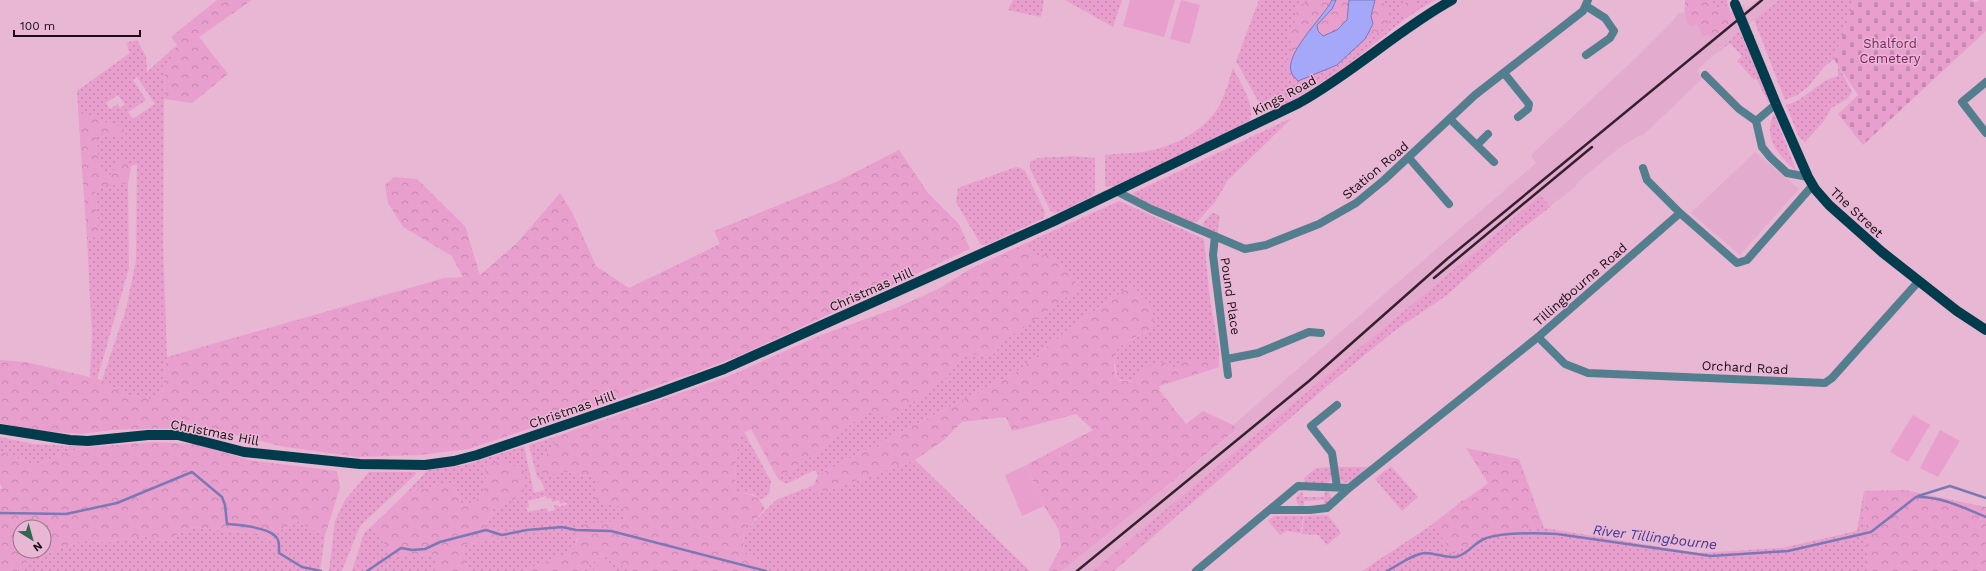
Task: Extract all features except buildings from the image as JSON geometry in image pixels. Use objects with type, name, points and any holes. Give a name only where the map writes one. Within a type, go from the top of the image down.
[{"type":"main road","name":"Kings Road","points":[[1116,191],[1243,132],[1305,100],[1338,80],[1411,25],[1452,0]]},
{"type":"main road","name":"The Street","points":[[1734,2],[1776,104],[1810,181],[1829,205],[1882,252],[1918,282],[1957,311],[1986,330]]},
{"type":"main road","name":"Christmas Hill","points":[[0,429],[70,440],[88,441],[148,434],[178,435],[244,452],[360,464],[425,465],[454,461],[526,439],[718,371],[1052,222],[1116,191]]},
{"type":"street","name":"Station Road","points":[[1116,191],[1151,209],[1248,249],[1292,235],[1328,220],[1350,207],[1378,186],[1475,95],[1580,14],[1587,3]]},
{"type":"street","points":[[1586,55],[1610,38],[1614,31],[1605,18],[1587,3]]},
{"type":"street","points":[[1504,73],[1529,104],[1528,109],[1518,117]]},
{"type":"street","points":[[1643,168],[1647,180],[1680,213],[1737,263],[1747,260],[1810,181],[1787,173],[1770,157],[1762,146],[1756,121],[1740,109],[1706,75]]},
{"type":"street","points":[[1986,82],[1962,102],[1986,133]]},
{"type":"street","points":[[1756,121],[1776,104]]},
{"type":"street","points":[[1450,119],[1494,162]]},
{"type":"street","points":[[1477,145],[1488,134]]},
{"type":"street","points":[[1409,158],[1449,204]]},
{"type":"street","name":"Tillingbourne Road","points":[[1270,510],[1327,508],[1349,488],[1538,336],[1680,213]]},
{"type":"street","name":"Pound Place","points":[[1215,236],[1213,255],[1228,375]]},
{"type":"street","name":"Orchard Road","points":[[1538,336],[1566,364],[1588,373],[1825,383],[1832,378],[1870,337],[1918,282]]},
{"type":"street","points":[[1227,359],[1258,353],[1309,332],[1321,332]]},
{"type":"street","points":[[1337,405],[1311,426],[1332,453],[1337,487]]},
{"type":"street","points":[[1196,571],[1298,486],[1349,488]]},
{"type":"shaded area","points":[[1757,0],[1779,0],[1740,31],[1697,70],[1702,79],[1642,136],[1640,135],[1619,148],[1578,182],[1576,186],[1514,235],[1447,295],[1394,331],[1333,381],[1114,571],[1062,571],[1237,430],[1233,425],[1536,163],[1531,155],[1637,57],[1678,14],[1684,12],[1688,23],[1697,24],[1699,30],[1734,21],[1730,12],[1744,5],[1746,10]]},
{"type":"shaded area","points":[[1755,152],[1799,189],[1740,255],[1691,213]]},
{"type":"green space","points":[[217,0],[252,0],[199,37],[228,74],[192,103],[164,99],[165,71],[177,45],[171,37]]},
{"type":"green space","points":[[1013,0],[1044,0],[1041,17],[1008,10]]},
{"type":"green space","points":[[1065,0],[1122,0],[1113,27]]},
{"type":"green space","points":[[1130,0],[1175,0],[1164,37],[1123,26]]},
{"type":"green space","points":[[1181,0],[1200,5],[1190,44],[1170,39]]},
{"type":"green space","points":[[1259,0],[1436,0],[1409,17],[1360,56],[1328,78],[1284,105],[1274,109],[1263,110],[1236,61]]},
{"type":"green space","points":[[1311,0],[1332,0],[1327,9],[1299,44],[1294,54],[1292,74],[1286,70],[1285,65],[1292,47],[1288,35],[1294,23],[1298,6]]},
{"type":"green space","points":[[1336,0],[1349,0],[1348,18],[1337,30],[1323,36],[1318,31],[1317,25],[1332,9]]},
{"type":"green space","points":[[1375,0],[1381,0],[1386,6],[1390,18],[1386,27],[1372,36],[1369,33],[1373,24],[1371,16]]},
{"type":"green space","points":[[1409,0],[1417,4],[1419,9],[1404,19],[1399,9]]},
{"type":"green space","points":[[1685,0],[1706,0],[1714,9],[1728,6],[1734,21],[1712,38],[1708,34],[1703,37],[1697,24],[1691,26],[1688,24],[1685,14]]},
{"type":"green space","points":[[1706,0],[1727,0],[1728,6],[1714,9]]},
{"type":"green space","points":[[1779,0],[1855,0],[1834,59],[1824,67],[1808,87],[1797,95],[1785,100],[1754,20]]},
{"type":"green space","name":"Shalford Cemetery","points":[[1855,0],[1971,0],[1976,2],[1979,0],[1986,0],[1986,31],[1863,145],[1838,114],[1858,95],[1834,59]]},
{"type":"green space","points":[[1740,31],[1770,102],[1768,102],[1756,78],[1754,80],[1737,61],[1742,56],[1730,43],[1714,55]]},
{"type":"green space","points":[[137,40],[146,57],[147,72],[177,45],[165,71],[164,99],[163,242],[167,357],[162,391],[150,399],[126,395],[102,380],[126,309],[136,261],[137,164],[131,166],[128,183],[129,268],[97,379],[90,377],[92,336],[87,239],[99,236],[95,188],[84,191],[77,91],[130,53],[126,43]],"holes":[[[137,77],[155,104],[133,119],[128,112],[146,100],[133,80]],[[118,95],[125,104],[120,108],[118,104],[110,109],[106,103]]]},
{"type":"green space","points":[[1838,65],[1852,92],[1847,99],[1831,108],[1824,121],[1805,142],[1799,137],[1786,105],[1800,99],[1831,78],[1838,76]]},
{"type":"green space","points":[[1233,68],[1247,95],[1251,109],[1249,122],[1115,186],[1107,187],[1105,185],[1105,155],[1137,153],[1164,147],[1186,137],[1205,124],[1219,106]]},
{"type":"green space","points":[[78,110],[105,122],[123,127],[127,138],[97,134],[99,171],[112,175],[118,158],[128,160],[131,166],[128,183],[95,188],[99,236],[87,239]]},
{"type":"green space","points":[[1774,113],[1797,172],[1779,153],[1771,139],[1770,131]]},
{"type":"green space","points":[[1291,119],[1228,180],[1215,202],[1197,222],[1189,223],[1135,198],[1133,193]]},
{"type":"green space","points":[[899,150],[928,193],[959,224],[970,249],[741,355],[697,372],[469,449],[420,455],[358,457],[285,447],[203,427],[112,430],[81,434],[32,430],[0,423],[0,360],[26,362],[102,380],[126,395],[150,399],[162,391],[167,357],[444,278],[463,277],[452,256],[403,227],[388,203],[385,185],[394,177],[417,179],[465,226],[480,275],[517,243],[560,193],[573,214],[596,266],[629,288],[720,244],[714,231],[836,182]]},
{"type":"green space","points":[[1074,156],[1095,158],[1095,193],[1092,196],[1058,213],[1051,212],[1030,169],[1030,162],[1038,158]]},
{"type":"green space","points":[[1016,167],[1025,171],[1045,212],[1044,218],[986,245],[981,245],[956,202],[958,188]]},
{"type":"green space","points":[[1540,195],[1550,207],[1514,235],[1447,295],[1394,331],[1333,381],[1147,541],[1139,532],[1480,248]]},
{"type":"green space","points":[[1119,201],[1204,239],[1210,300],[1219,350],[1219,367],[1159,386],[1117,379],[1114,357],[1115,352],[1123,344],[1152,329],[1132,285],[1071,327],[1015,373],[818,475],[815,470],[786,484],[778,479],[815,454],[868,410],[946,378],[964,355],[994,354],[1004,341],[1032,256],[1024,244]]},
{"type":"green space","points":[[1212,213],[1220,216],[1217,234],[1205,228],[1202,224]]},
{"type":"green space","points":[[1024,244],[1032,256],[1053,255],[1080,288],[1004,341],[994,354],[964,355],[946,378],[891,419],[867,411],[815,454],[778,479],[751,429],[740,435],[735,466],[736,493],[756,497],[765,509],[743,533],[744,553],[760,564],[755,571],[632,571],[602,555],[583,571],[522,571],[573,551],[584,523],[624,521],[625,508],[595,500],[598,478],[561,471],[544,479],[538,460],[554,449],[554,437],[729,376],[821,335],[896,308],[938,289],[972,268]]},
{"type":"green space","points":[[1132,285],[1149,302],[1154,325],[1152,329],[1128,341],[1117,351],[1114,366],[1116,377],[1119,380],[1132,382],[1145,367],[1164,362],[1171,368],[1188,360],[1219,360],[1219,367],[1159,386],[1160,391],[1186,424],[1203,411],[1233,425],[1237,429],[1062,571],[1048,571],[1061,547],[1059,530],[1044,506],[1026,465],[1093,430],[1076,414],[1012,431],[1006,417],[962,422],[944,440],[915,460],[827,491],[812,490],[818,475],[1015,373],[1071,327]]},
{"type":"green space","points":[[1913,415],[1930,425],[1908,462],[1890,452]]},
{"type":"green space","points":[[1940,430],[1960,441],[1938,477],[1920,468]]},
{"type":"green space","points":[[744,432],[771,481],[769,494],[760,500],[753,494],[736,493],[735,466],[740,435]]},
{"type":"green space","points":[[0,437],[33,444],[89,447],[63,453],[35,466],[3,452],[0,454]]},
{"type":"green space","points":[[554,437],[554,449],[561,471],[599,478],[595,500],[626,508],[624,521],[577,538],[574,551],[522,571],[467,571],[462,546],[513,534],[484,528],[494,508],[524,495],[486,489],[476,501],[462,506],[453,483],[407,492],[428,470],[465,465],[524,446],[534,493],[545,490],[541,481],[537,477],[529,445]],"holes":[[[546,496],[547,499],[551,498],[552,502],[559,500],[560,504],[566,502],[567,504],[559,507],[558,505],[554,505],[555,510],[548,512],[547,508],[528,512],[526,508],[529,507],[528,501]]]},
{"type":"green space","points":[[154,442],[197,444],[249,460],[337,471],[340,487],[325,536],[295,520],[269,539],[250,533],[192,527],[166,541],[145,536],[109,542],[81,541],[52,551],[52,519],[12,519],[12,559],[31,559],[17,571],[0,571],[0,489],[2,488],[0,483],[0,454],[3,452],[35,466],[63,453],[89,447]]},
{"type":"green space","points":[[1466,448],[1519,459],[1544,528],[1484,535],[1453,554],[1433,524],[1488,483]]},
{"type":"green space","points":[[915,460],[1030,571],[755,571],[760,564],[744,553],[743,533],[776,500],[814,485],[812,490],[827,491]]},
{"type":"green space","points":[[503,461],[524,470],[524,495],[494,508],[484,527],[514,534],[462,546],[467,571],[437,571],[437,555],[408,554],[394,556],[371,527],[407,492],[453,483],[462,506],[470,503],[481,495],[483,491],[486,479],[486,464]]},
{"type":"green space","points":[[1026,465],[1044,506],[1022,516],[1005,475]]},
{"type":"green space","points":[[1391,466],[1418,497],[1402,511],[1375,479]]},
{"type":"green space","points":[[1331,467],[1331,480],[1327,483],[1305,483],[1304,478],[1316,468]]},
{"type":"green space","points":[[1337,467],[1368,467],[1352,481],[1343,483],[1338,478]]},
{"type":"green space","points":[[369,472],[415,472],[416,474],[360,526],[342,571],[329,571],[335,521],[345,500]]},
{"type":"green space","points":[[1302,490],[1303,497],[1324,497],[1325,490],[1330,493],[1331,500],[1324,506],[1324,500],[1304,501],[1304,507],[1302,507],[1298,504],[1296,498]]},
{"type":"green space","points":[[1905,490],[1986,507],[1986,571],[1868,571],[1864,491]]},
{"type":"green space","points":[[1864,491],[1868,571],[1362,571],[1433,524],[1463,500],[1534,528],[1544,528],[1699,553],[1782,548],[1857,531]]},
{"type":"green space","points":[[1328,515],[1341,533],[1327,545],[1318,535],[1302,534],[1304,516]]},
{"type":"green space","points":[[1274,516],[1303,516],[1301,533],[1287,531],[1280,535],[1268,521]]},
{"type":"green space","points":[[295,520],[325,536],[320,571],[17,571],[28,560],[52,559],[52,551],[81,541],[109,542],[145,536],[166,541],[192,527],[250,533],[269,539]]},
{"type":"green space","points":[[371,527],[394,556],[408,554],[437,555],[437,571],[352,571],[364,533]]},
{"type":"green space","points":[[1139,532],[1147,541],[1114,571],[1093,571]]},
{"type":"green space","points":[[602,555],[632,571],[583,571]]},
{"type":"green space","points":[[602,560],[615,571],[593,571]]},
{"type":"water","points":[[1332,0],[1336,0],[1332,9],[1317,25],[1318,31],[1323,36],[1337,30],[1347,20],[1349,0],[1375,0],[1371,16],[1373,24],[1365,39],[1337,65],[1298,81],[1292,74],[1291,66],[1293,57],[1305,36]]},
{"type":"waterway","points":[[0,513],[66,514],[117,503],[192,472],[222,497],[225,505],[227,524],[252,527],[270,532],[276,537],[279,543],[279,553],[302,567],[321,571]]},
{"type":"waterway","points":[[1918,496],[1950,486],[1986,498]]},
{"type":"waterway","name":"River Tillingbourne","points":[[1387,571],[1420,554],[1429,553],[1456,557],[1464,554],[1484,539],[1500,535],[1540,533],[1557,534],[1711,556],[1788,551],[1871,532],[1916,497],[1934,498],[1961,506],[1986,517]]},
{"type":"waterway","points":[[367,571],[401,548],[412,550],[425,549],[440,542],[486,530],[502,535],[527,530],[562,527],[576,530],[611,531],[766,571]]},
{"type":"railway","points":[[1077,571],[1309,381],[1447,259],[1762,0]]},
{"type":"railway","points":[[1434,278],[1592,147]]}]
